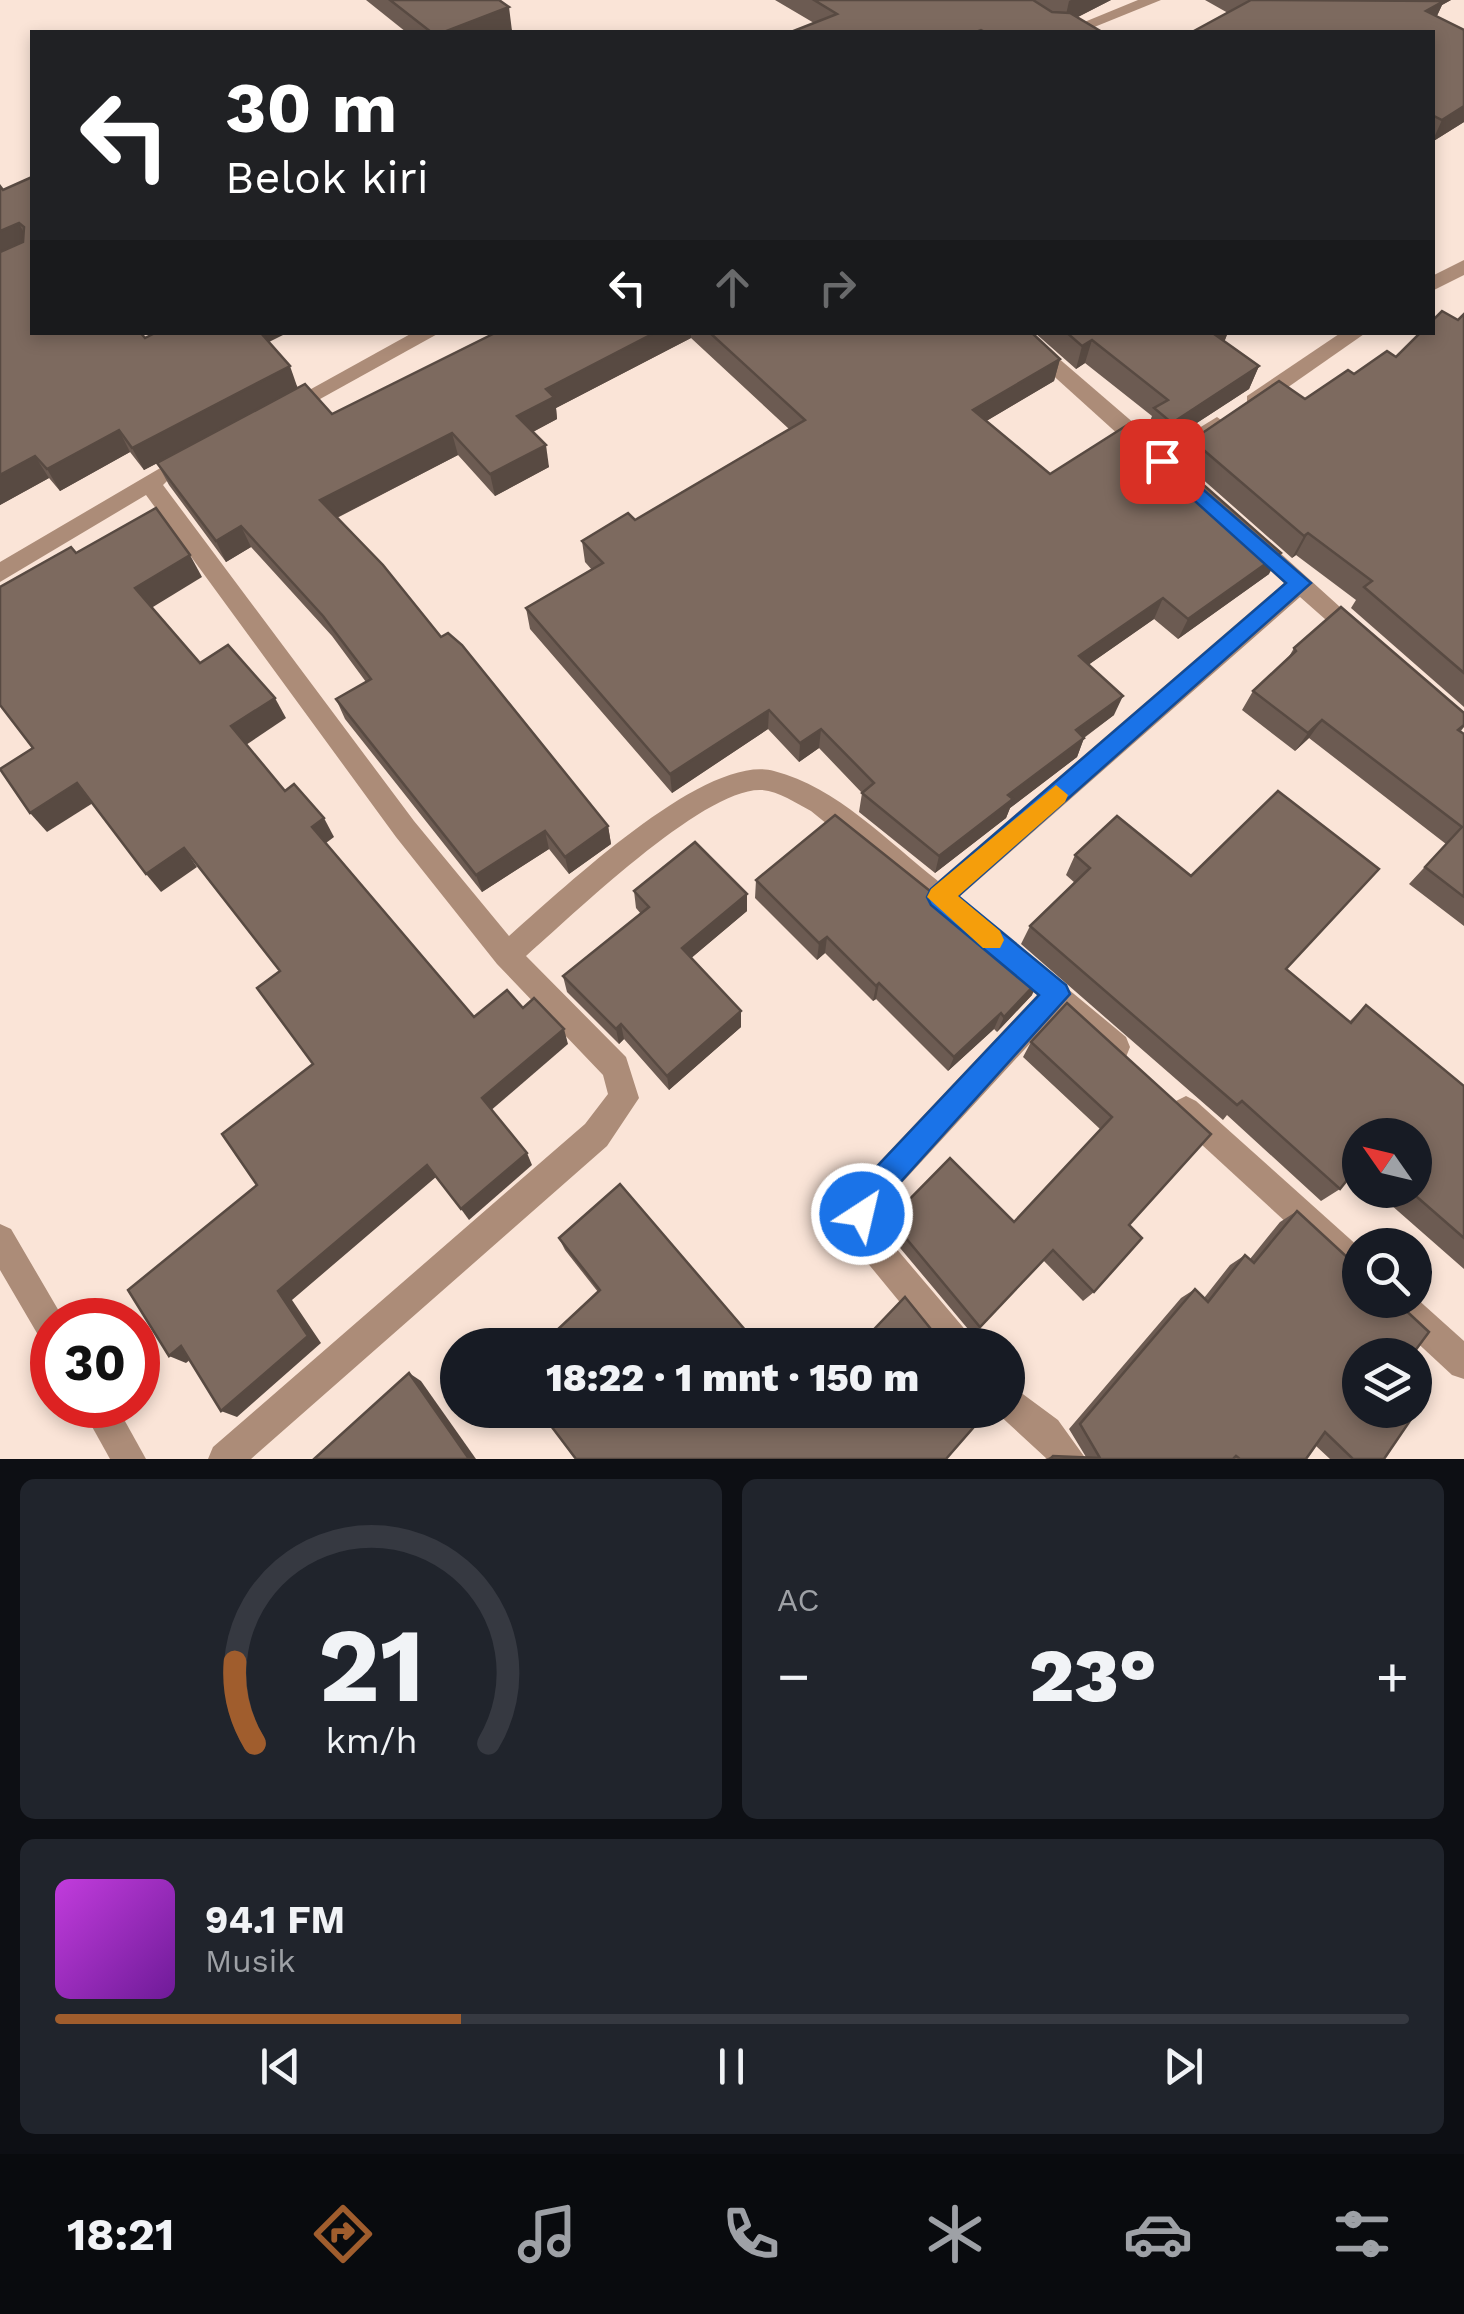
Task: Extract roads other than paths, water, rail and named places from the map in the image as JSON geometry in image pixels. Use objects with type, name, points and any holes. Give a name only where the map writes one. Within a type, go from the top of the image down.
[{"type":"street","points":[[1073,30],[1153,0]]},
{"type":"street","points":[[1435,283],[1464,266]]},
{"type":"street","points":[[272,417],[425,335]]},
{"type":"street","points":[[1018,335],[1169,467],[1353,335]]},
{"type":"street","points":[[0,574],[148,482],[184,464]]},
{"type":"street","points":[[148,482],[405,829],[507,955],[616,1067],[624,1098],[596,1135],[225,1459]]},
{"type":"street","points":[[1232,522],[1375,648]]},
{"type":"street","points":[[940,897],[1300,583]]},
{"type":"street","points":[[507,955],[606,870],[706,797],[730,784],[755,779],[777,781],[820,803],[940,897],[1141,1070]]},
{"type":"street","points":[[942,1328],[863,1233],[862,1214],[878,1186],[1057,994]]},
{"type":"street","points":[[1169,1096],[1342,1253]]},
{"type":"street","points":[[0,1240],[34,1298]]},
{"type":"street","points":[[1414,1318],[1464,1363]]},
{"type":"street","points":[[1025,1414],[1069,1459]]},
{"type":"street","points":[[111,1428],[129,1459]]}]
